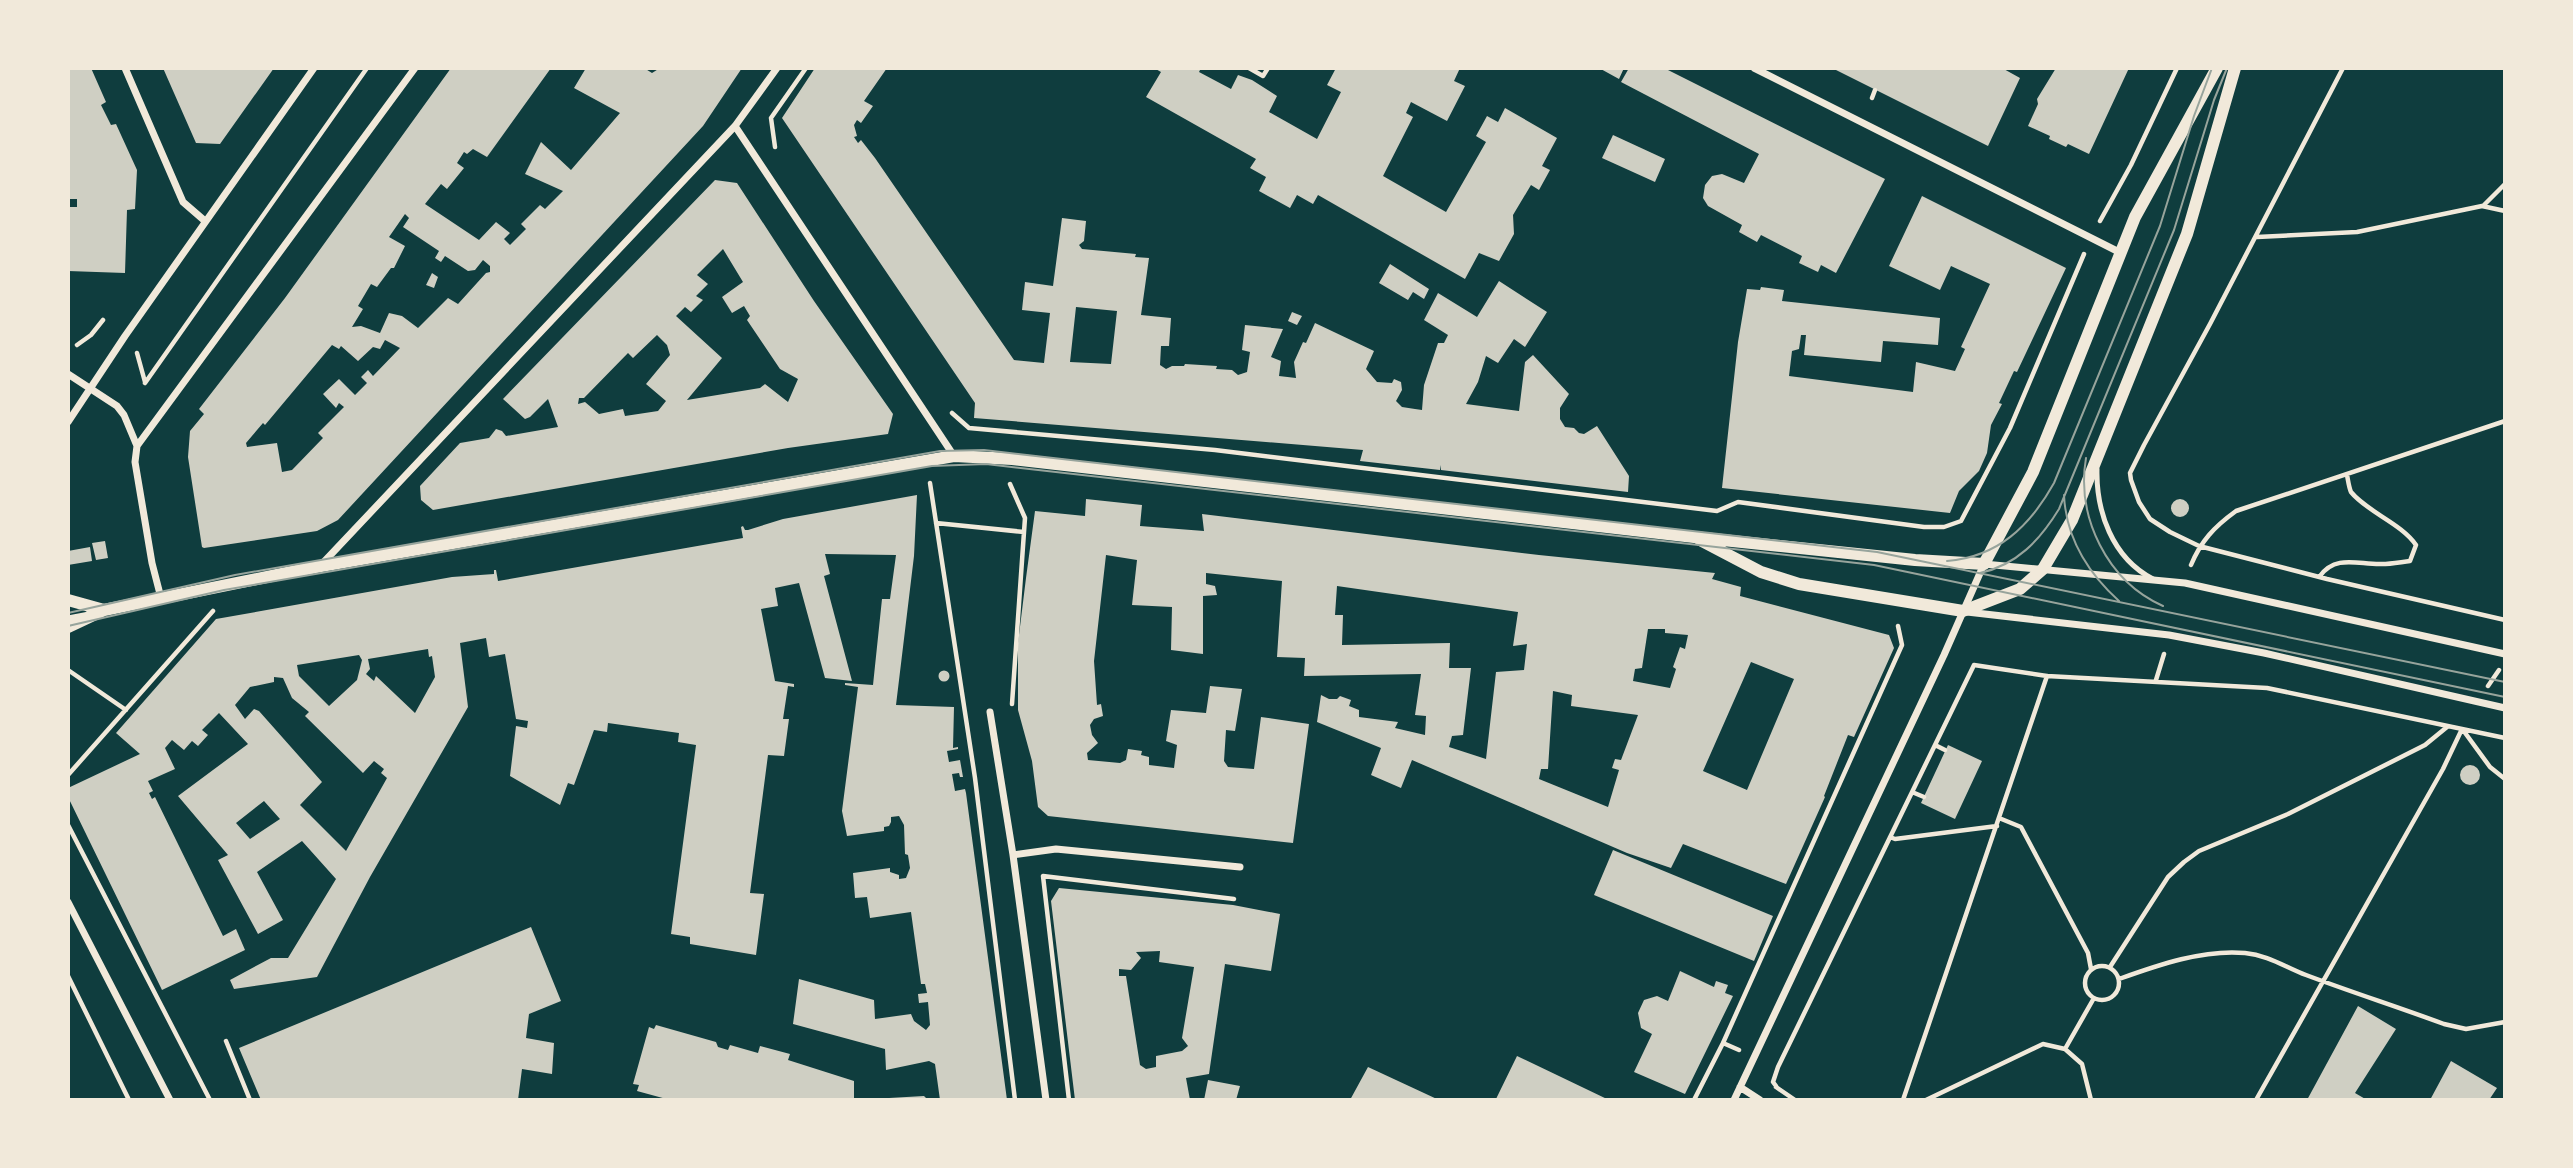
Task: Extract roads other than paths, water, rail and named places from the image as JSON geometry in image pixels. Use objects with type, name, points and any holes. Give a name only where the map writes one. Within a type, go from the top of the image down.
[{"type":"street","points":[[125,68],[183,202],[205,221]]},
{"type":"street","points":[[68,422],[205,221],[314,68]]},
{"type":"street","points":[[162,598],[152,563],[135,462],[137,446],[415,68]]},
{"type":"street","points":[[321,566],[735,126],[777,68]]},
{"type":"street","points":[[1754,68],[2119,252]]},
{"type":"street","points":[[1734,1100],[1984,564],[2033,472],[2135,217],[2217,68]]},
{"type":"street","points":[[1963,611],[2020,589],[2043,569],[2072,520],[2187,234],[2235,68]]},
{"type":"street","points":[[735,126],[954,456]]},
{"type":"street","points":[[68,374],[117,406],[124,415],[137,446]]},
{"type":"street","points":[[68,627],[104,610],[321,566],[954,456],[1012,458],[1915,560],[2155,580],[2224,590],[2505,653]]},
{"type":"street","points":[[1694,537],[1761,572],[1799,584],[1963,611],[2169,635],[2264,653],[2505,708]]},
{"type":"street","points":[[68,600],[104,610]]},
{"type":"street","points":[[990,712],[1013,855],[1046,1100]]},
{"type":"street","points":[[1013,855],[1056,849],[1240,867]]},
{"type":"street","points":[[68,902],[170,1100]]},
{"type":"street","points":[[1740,1087],[1760,1100]]},
{"type":"lane","points":[[2097,462],[2099,504],[2110,535],[2127,558],[2145,575],[2155,580]]},
{"type":"lane","points":[[68,618],[104,610]]},
{"type":"tram line","points":[[1947,561],[1982,553],[2011,537],[2034,513],[2054,483],[2160,226],[2212,68]]},
{"type":"tram line","points":[[1980,573],[2005,564],[2026,550],[2044,531],[2059,509],[2174,230],[2214,100],[2227,68]]},
{"type":"tram line","points":[[68,613],[235,575],[940,451],[984,450],[1877,552],[2505,682]]},
{"type":"tram line","points":[[2086,458],[2086,503],[2100,545],[2111,564],[2126,581],[2163,606]]},
{"type":"tram line","points":[[68,626],[224,590],[932,466],[986,464],[1874,565],[2505,697]]},
{"type":"tram line","points":[[2064,495],[2069,526],[2081,554],[2098,579],[2119,601]]}]
